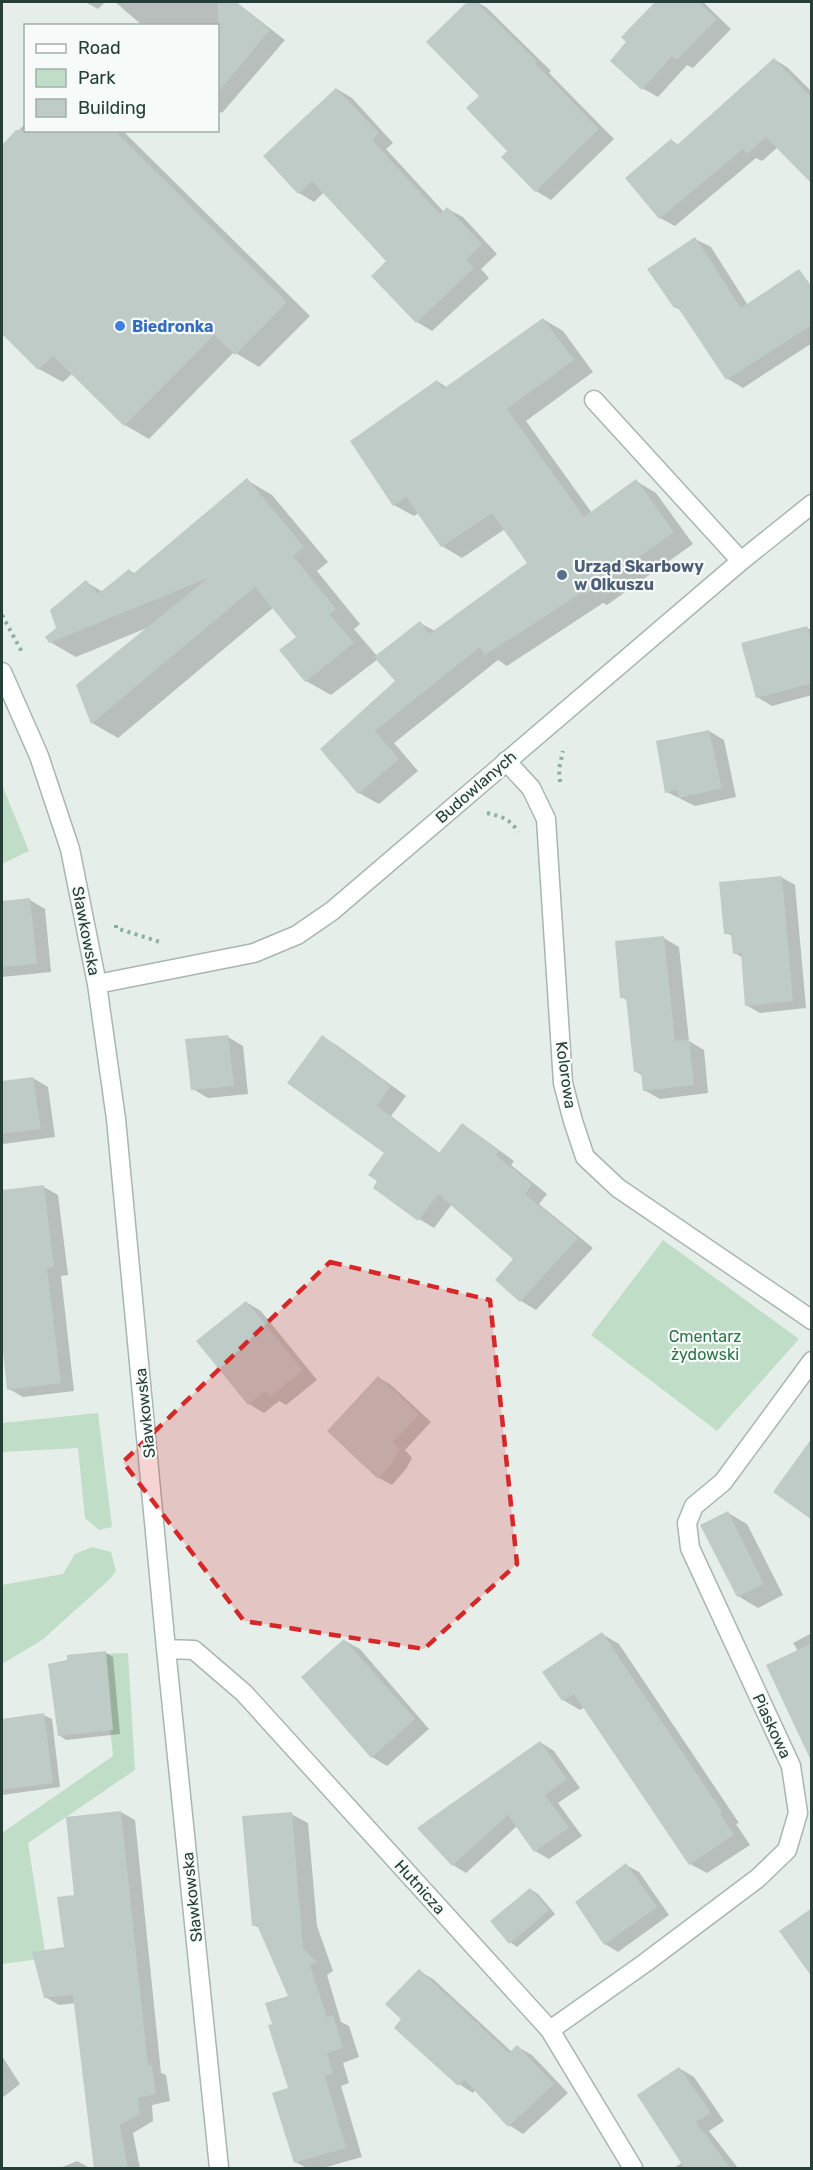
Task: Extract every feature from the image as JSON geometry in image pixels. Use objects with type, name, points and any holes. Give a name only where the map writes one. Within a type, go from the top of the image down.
[{"type":"street","points":[[594,400],[741,561]]},
{"type":"street","name":"Budowlanych","points":[[97,984],[254,953],[297,935],[332,911],[376,875],[741,561],[812,504]]},
{"type":"street","name":"Sławkowska","points":[[2,672],[39,756],[70,849],[97,984],[116,1119],[166,1649],[219,2169]]},
{"type":"street","name":"Kolorowa","points":[[506,761],[531,788],[546,819],[563,1083],[585,1157],[618,1188],[812,1320]]},
{"type":"street","name":"Piaskowa","points":[[550,2030],[645,1963],[758,1878],[786,1850],[798,1813],[791,1766],[690,1548],[687,1523],[694,1506],[723,1482],[812,1360]]},
{"type":"street","name":"Hutnicza","points":[[166,1649],[194,1650],[244,1693],[550,2030],[633,2169]]},
{"type":"path","points":[[2,615],[24,656]]},
{"type":"path","points":[[561,791],[559,769],[564,746]]},
{"type":"path","points":[[115,921],[116,928],[170,945]]},
{"type":"highlighted area","points":[[330,1262],[490,1300],[517,1564],[424,1649],[244,1621],[123,1462]]},
{"type":"green space","points":[[2,785],[29,851],[2,864]]},
{"type":"green space","name":"Cmentarz żydowski","points":[[663,1240],[799,1339],[717,1431],[591,1335]]},
{"type":"green space","points":[[98,1413],[112,1527],[99,1530],[85,1518],[78,1448],[2,1452],[2,1423]]},
{"type":"green space","points":[[92,1547],[111,1552],[116,1571],[110,1579],[42,1640],[2,1664],[2,1585],[63,1574],[75,1554]]},
{"type":"green space","points":[[128,1653],[135,1770],[28,1843],[46,1958],[2,1964],[2,1833],[113,1756],[102,1654]]},
{"type":"building","points":[[218,2],[236,2],[270,30],[219,91],[219,24]]},
{"type":"building","points":[[467,2],[476,2],[537,61],[535,63],[599,129],[535,192],[501,157],[507,151],[466,108],[479,96],[426,42]]},
{"type":"building","points":[[655,2],[699,2],[717,19],[677,60],[672,56],[642,90],[610,61],[626,42],[621,37]]},
{"type":"building","points":[[774,58],[812,98],[812,184],[766,137],[747,154],[743,149],[659,219],[625,178],[671,139],[677,145]]},
{"type":"building","points":[[336,88],[379,133],[372,140],[440,214],[447,207],[482,244],[466,260],[474,268],[416,323],[371,276],[386,261],[312,181],[298,194],[263,156]]},
{"type":"building","points":[[16,130],[24,130],[24,132],[116,132],[287,302],[235,355],[214,335],[124,426],[53,356],[38,370],[2,334],[2,145]]},
{"type":"building","points":[[695,237],[741,308],[799,269],[812,287],[812,325],[726,380],[677,306],[674,308],[647,269]]},
{"type":"building","points":[[543,318],[574,360],[507,409],[584,517],[636,479],[674,532],[586,594],[584,591],[485,655],[480,647],[375,731],[399,759],[358,794],[320,749],[395,681],[374,657],[420,621],[429,634],[527,563],[492,513],[441,547],[406,497],[393,506],[350,441],[437,380],[443,389]]},
{"type":"building","points":[[247,478],[304,547],[293,556],[336,609],[329,614],[354,643],[305,682],[279,650],[296,637],[255,587],[91,724],[76,685],[208,578],[49,643],[45,637],[56,628],[50,610],[86,580],[98,594],[129,569],[133,574]]},
{"type":"building","points":[[807,626],[812,642],[812,683],[756,698],[741,643]]},
{"type":"building","points":[[709,730],[722,788],[679,798],[677,790],[665,793],[656,741]]},
{"type":"building","points":[[782,876],[793,1001],[745,1006],[741,953],[733,954],[731,934],[724,934],[719,882]]},
{"type":"building","points":[[30,898],[37,964],[2,967],[2,901]]},
{"type":"building","points":[[664,936],[675,1041],[689,1040],[694,1085],[643,1091],[641,1072],[634,1072],[626,998],[620,998],[615,941]]},
{"type":"building","points":[[228,1035],[234,1086],[191,1090],[185,1039]]},
{"type":"building","points":[[322,1035],[391,1086],[377,1106],[439,1153],[462,1123],[499,1151],[496,1155],[532,1184],[525,1194],[578,1238],[520,1302],[495,1280],[513,1259],[438,1194],[418,1221],[373,1188],[377,1181],[368,1175],[384,1153],[287,1083]]},
{"type":"building","points":[[33,1077],[41,1129],[2,1134],[2,1081]]},
{"type":"building","points":[[44,1185],[54,1267],[47,1268],[61,1383],[7,1390],[2,1342],[2,1190]]},
{"type":"building","points":[[246,1301],[303,1370],[270,1397],[266,1391],[248,1405],[196,1341]]},
{"type":"building","points":[[378,1376],[419,1414],[393,1442],[399,1449],[393,1462],[378,1479],[327,1431]]},
{"type":"building","points":[[812,1438],[812,1520],[773,1492]]},
{"type":"building","points":[[728,1511],[764,1584],[737,1597],[700,1525]]},
{"type":"building","points":[[602,1632],[723,1813],[720,1814],[734,1835],[689,1865],[574,1694],[562,1701],[542,1672]]},
{"type":"building","points":[[344,1639],[415,1719],[371,1758],[301,1677]]},
{"type":"building","points":[[812,1643],[812,1763],[766,1665]]},
{"type":"building","points":[[106,1651],[113,1730],[58,1736],[48,1664],[67,1660],[67,1655]]},
{"type":"building","points":[[44,1713],[53,1783],[2,1790],[2,1719]]},
{"type":"building","points":[[540,1741],[567,1779],[545,1795],[569,1828],[534,1852],[508,1815],[452,1866],[417,1828]]},
{"type":"building","points":[[121,1811],[148,2066],[152,2065],[156,2094],[138,2098],[140,2114],[120,2125],[128,2169],[94,2169],[73,1995],[44,1998],[32,1952],[64,1947],[57,1897],[74,1895],[66,1817]]},
{"type":"building","points":[[292,1812],[303,1948],[317,1962],[310,1965],[327,2017],[333,2015],[343,2048],[327,2053],[333,2074],[325,2076],[346,2148],[294,2163],[272,2093],[288,2088],[268,2025],[272,2024],[265,2003],[288,1996],[257,1925],[252,1926],[242,1816]]},
{"type":"building","points":[[626,1863],[657,1907],[604,1945],[575,1902]]},
{"type":"building","points":[[530,1888],[549,1910],[509,1944],[490,1921]]},
{"type":"building","points":[[812,1908],[812,1977],[779,1931]]},
{"type":"building","points":[[419,1969],[509,2053],[517,2045],[554,2084],[508,2127],[464,2079],[458,2086],[394,2028],[401,2019],[385,2004]]},
{"type":"building","points":[[679,2067],[711,2113],[696,2122],[731,2169],[685,2169],[637,2095]]},
{"type":"place","name":"Biedronka","points":[[120,326]]},
{"type":"place","name":"Urząd Skarbowy w Olkuszu","points":[[562,575]]}]
